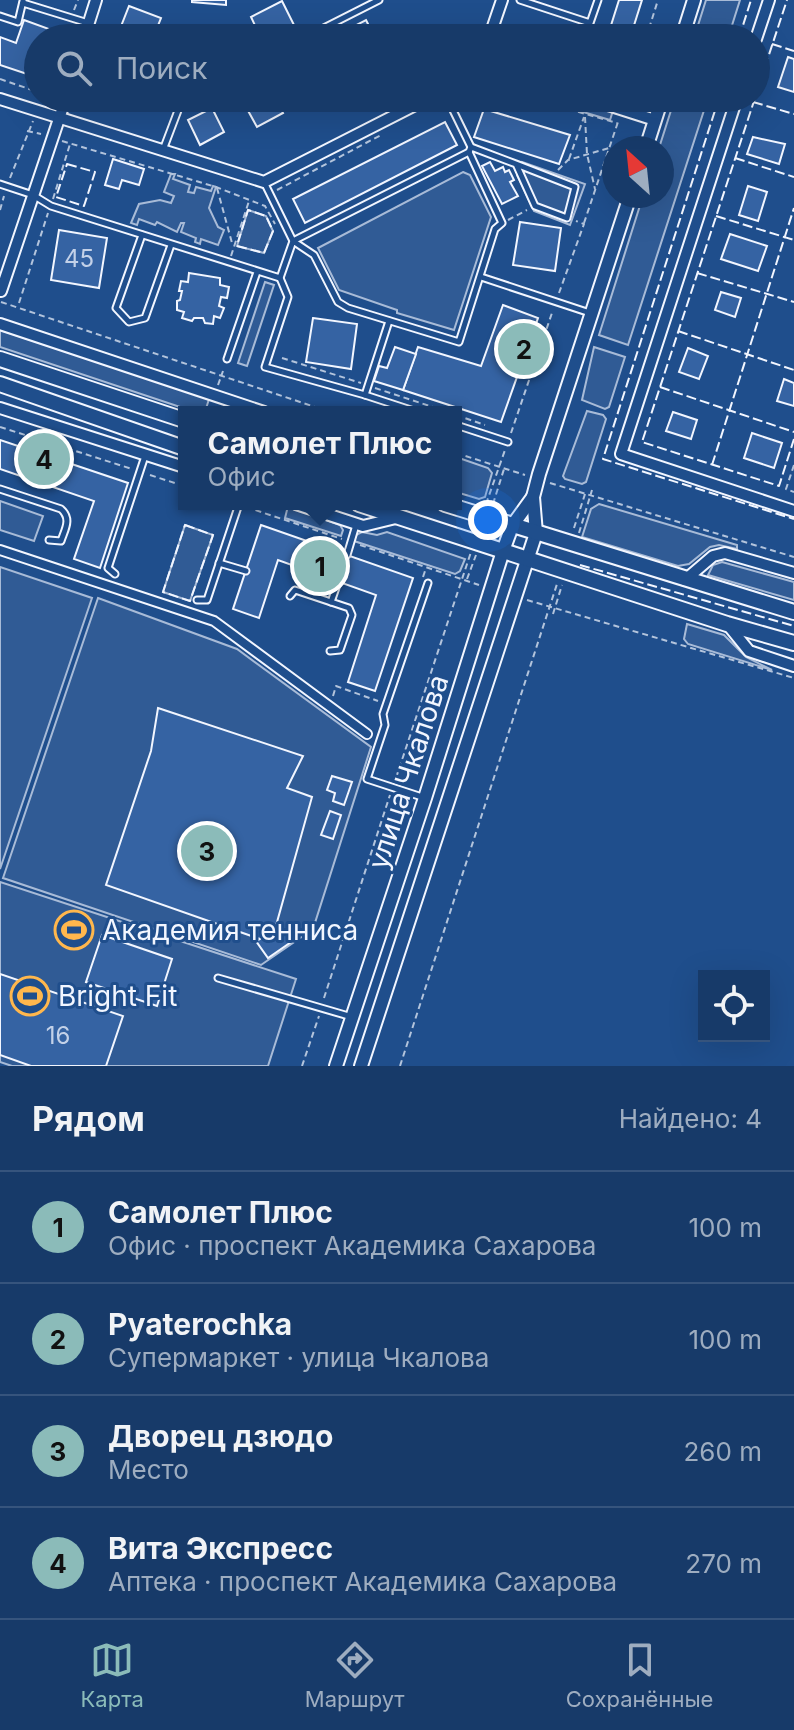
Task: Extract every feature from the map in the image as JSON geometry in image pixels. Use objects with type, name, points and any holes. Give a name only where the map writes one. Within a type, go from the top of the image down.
[{"type":"main road","points":[[0,359],[178,418]]},
{"type":"main road","points":[[0,384],[178,446]]},
{"type":"main road","points":[[462,509],[794,612]]},
{"type":"main road","points":[[378,510],[794,643]]},
{"type":"street","points":[[89,23],[96,0]]},
{"type":"street","points":[[494,24],[502,0]]},
{"type":"street","points":[[686,24],[694,0]]},
{"type":"street","points":[[761,24],[769,0]]},
{"type":"street","points":[[0,99],[24,106]]},
{"type":"street","points":[[42,112],[264,182],[402,112]]},
{"type":"street","points":[[0,293],[62,112]]},
{"type":"street","points":[[631,112],[655,120]]},
{"type":"street","points":[[650,136],[658,112]]},
{"type":"street","points":[[732,112],[621,454],[794,511]]},
{"type":"street","name":"улица Чкалова","points":[[361,1066],[536,533],[533,497],[537,479],[626,208]]},
{"type":"street","points":[[0,324],[246,406]]},
{"type":"street","points":[[0,408],[178,465]]},
{"type":"street","name":"улица Чкалова","points":[[336,1066],[503,551],[512,526],[533,497]]},
{"type":"street","points":[[314,510],[356,524],[376,525],[400,517]]},
{"type":"street","points":[[0,550],[214,621],[367,734]]},
{"type":"street","points":[[685,580],[713,556],[725,553],[794,573]]},
{"type":"street","points":[[727,624],[749,651],[794,666]]},
{"type":"lane","points":[[332,24],[379,0]]},
{"type":"lane","points":[[520,0],[590,23],[598,0]]},
{"type":"lane","points":[[0,16],[18,22],[23,1],[89,23]]},
{"type":"lane","points":[[162,150],[177,112]]},
{"type":"lane","points":[[264,182],[293,241],[314,255],[338,302],[348,308],[459,342],[495,229],[502,223],[453,112]]},
{"type":"lane","points":[[399,406],[265,367],[288,297],[280,278],[293,241],[470,150],[516,164],[575,187],[567,218],[535,206],[516,164]]},
{"type":"lane","points":[[0,184],[33,195],[51,206],[280,278]]},
{"type":"lane","points":[[142,235],[116,308],[129,322],[145,318],[171,245]]},
{"type":"lane","points":[[227,359],[257,272]]},
{"type":"lane","points":[[481,277],[591,313]]},
{"type":"lane","points":[[365,395],[389,321]]},
{"type":"lane","points":[[462,427],[508,442]]},
{"type":"lane","points":[[115,574],[108,568],[145,454]]},
{"type":"lane","points":[[0,489],[61,509],[67,514],[68,521],[61,541],[49,540]]},
{"type":"lane","points":[[197,600],[207,600],[237,510]]},
{"type":"lane","points":[[347,555],[356,524]]},
{"type":"lane","points":[[219,563],[246,571]]},
{"type":"lane","points":[[331,602],[338,582]]},
{"type":"lane","points":[[425,798],[367,779],[385,725],[383,714],[428,583]]},
{"type":"lane","points":[[290,596],[295,590],[349,608],[352,615],[340,650],[330,651]]},
{"type":"lane","points":[[218,978],[270,996],[353,1018]]},
{"type":"path","points":[[650,24],[658,0]]},
{"type":"path","points":[[0,79],[24,87]]},
{"type":"path","points":[[0,210],[27,131],[42,112]]},
{"type":"path","points":[[575,112],[617,123]]},
{"type":"path","points":[[613,136],[621,112]]},
{"type":"path","points":[[585,115],[587,154],[595,192]]},
{"type":"path","points":[[557,171],[568,160],[585,115]]},
{"type":"path","points":[[269,195],[392,130]]},
{"type":"path","points":[[27,131],[216,187],[265,206],[276,226]]},
{"type":"path","points":[[19,303],[71,143]]},
{"type":"path","points":[[568,160],[602,150]]},
{"type":"path","points":[[483,516],[602,170]]},
{"type":"path","points":[[216,187],[233,246]]},
{"type":"path","points":[[229,261],[250,200]]},
{"type":"path","points":[[502,223],[535,206]]},
{"type":"path","points":[[567,218],[584,224]]},
{"type":"path","points":[[0,302],[312,406]]},
{"type":"path","points":[[462,417],[484,424]]},
{"type":"path","points":[[0,427],[178,484]]},
{"type":"path","points":[[462,455],[794,557]]},
{"type":"path","points":[[794,465],[786,489],[794,492]]},
{"type":"path","points":[[340,951],[474,542]]},
{"type":"path","points":[[400,1066],[550,607]]},
{"type":"path","points":[[330,705],[336,686],[378,701]]},
{"type":"shaded area","points":[[706,0],[740,0],[732,24],[698,24]]},
{"type":"shaded area","points":[[583,112],[613,112],[610,120]]},
{"type":"shaded area","points":[[671,112],[703,112],[674,203],[674,136],[663,136]]},
{"type":"shaded area","points":[[522,162],[585,184],[570,225],[534,211],[517,175]]},
{"type":"shaded area","points":[[463,172],[470,175],[491,217],[454,330],[397,313],[397,310],[339,290],[318,248]]},
{"type":"shaded area","points":[[171,174],[175,174],[173,179],[190,185],[188,192],[194,193],[196,187],[211,191],[213,186],[216,187],[209,208],[218,227],[224,230],[218,245],[201,239],[200,244],[195,242],[196,238],[181,232],[184,223],[177,232],[157,222],[155,225],[139,219],[137,225],[131,223],[139,204],[160,200],[171,203],[174,196],[164,192]]},
{"type":"shaded area","points":[[639,208],[672,208],[628,345],[599,335]]},
{"type":"shaded area","points":[[248,210],[266,216],[273,231],[264,253],[237,246]]},
{"type":"shaded area","points":[[265,282],[274,285],[247,366],[238,363]]},
{"type":"shaded area","points":[[0,330],[209,399],[207,406],[178,406],[0,347]]},
{"type":"shaded area","points":[[594,347],[625,357],[609,407],[605,409],[582,400]]},
{"type":"shaded area","points":[[587,411],[603,415],[606,419],[586,482],[582,484],[563,476]]},
{"type":"shaded area","points":[[462,459],[488,468],[492,473],[485,497],[479,499],[462,494]]},
{"type":"shaded area","points":[[0,501],[43,516],[34,541],[0,530]]},
{"type":"shaded area","points":[[599,504],[737,545],[737,549],[719,545],[710,547],[689,564],[678,566],[582,537],[591,509]]},
{"type":"shaded area","points":[[287,510],[299,510],[340,525],[343,530],[341,536],[285,518]]},
{"type":"shaded area","points":[[185,525],[213,535],[190,601],[163,592]]},
{"type":"shaded area","points":[[362,532],[377,535],[387,532],[465,559],[460,571],[455,574],[354,541],[356,535]]},
{"type":"shaded area","points":[[722,562],[794,582],[794,600],[708,575],[713,565]]},
{"type":"shaded area","points":[[0,567],[92,598],[0,869]]},
{"type":"shaded area","points":[[98,598],[237,649],[371,747],[313,929],[261,965],[3,878]]},
{"type":"shaded area","points":[[687,624],[724,635],[746,657],[772,670],[688,644],[684,639]]},
{"type":"shaded area","name":"Академия тенниса","points":[[0,882],[296,979],[268,1066],[12,1066],[0,1062]]},
{"type":"building","points":[[226,0],[226,5],[192,2]]},
{"type":"building","points":[[619,0],[642,0],[634,24],[611,24]]},
{"type":"building","points":[[282,1],[294,24],[254,24],[251,17]]},
{"type":"building","points":[[129,6],[161,18],[159,24],[122,24]]},
{"type":"building","points":[[24,20],[35,24],[24,24],[24,73],[0,65],[0,37],[16,43]]},
{"type":"building","points":[[788,57],[794,59],[794,92],[778,87]]},
{"type":"building","points":[[204,112],[214,112],[224,132],[200,145],[188,120]]},
{"type":"building","points":[[249,112],[282,112],[283,113],[257,127]]},
{"type":"building","points":[[483,112],[494,112],[570,135],[559,164],[474,137]]},
{"type":"building","points":[[445,122],[457,145],[305,223],[293,199]]},
{"type":"building","points":[[753,137],[785,144],[779,164],[747,154]]},
{"type":"building","points":[[113,159],[144,169],[139,185],[122,180],[119,189],[105,185]]},
{"type":"building","points":[[490,162],[495,171],[503,167],[505,172],[509,170],[514,180],[510,182],[518,196],[502,204],[482,166]]},
{"type":"building","points":[[748,186],[767,192],[758,221],[739,215]]},
{"type":"building","points":[[520,222],[561,228],[555,271],[513,265]]},
{"type":"building","points":[[59,230],[107,238],[99,288],[51,280]]},
{"type":"building","points":[[730,234],[767,246],[758,271],[721,259]]},
{"type":"building","points":[[189,273],[220,278],[220,285],[229,287],[227,298],[221,297],[219,306],[224,308],[220,318],[214,316],[213,324],[205,323],[203,318],[192,321],[182,318],[184,312],[177,310],[181,281],[188,282]]},
{"type":"building","points":[[721,292],[741,298],[735,317],[715,310]]},
{"type":"building","points":[[503,305],[538,318],[501,422],[462,409],[462,406],[452,406],[403,390],[418,347],[481,366]]},
{"type":"building","points":[[313,318],[357,324],[351,369],[306,362]]},
{"type":"building","points":[[395,347],[416,354],[403,390],[374,381],[379,366],[387,368]]},
{"type":"building","points":[[688,348],[708,356],[699,379],[679,372]]},
{"type":"building","points":[[784,379],[794,383],[794,406],[777,401]]},
{"type":"building","points":[[673,412],[697,420],[691,439],[666,431]]},
{"type":"building","points":[[752,433],[782,443],[774,468],[744,458]]},
{"type":"building","points":[[0,440],[128,483],[100,568],[74,559],[94,501],[0,469]]},
{"type":"building","points":[[261,525],[413,578],[375,691],[348,682],[376,595],[278,560],[259,618],[233,609]]},
{"type":"building","points":[[158,708],[303,756],[287,788],[312,797],[272,940],[287,930],[294,940],[268,958],[256,941],[260,939],[106,885],[151,751]]},
{"type":"building","points":[[332,776],[352,782],[344,805],[333,801],[335,793],[327,790]]},
{"type":"building","points":[[330,811],[341,815],[333,839],[321,835]]},
{"type":"building","points":[[102,935],[172,959],[157,1006],[86,982]]},
{"type":"building","points":[[0,974],[123,1016],[106,1066],[31,1066],[0,1055]]},
{"type":"fence","points":[[743,24],[751,0]]},
{"type":"fence","points":[[770,52],[787,0]]},
{"type":"fence","points":[[772,44],[794,51]]},
{"type":"fence","points":[[770,107],[794,114]]},
{"type":"fence","points":[[715,112],[603,459],[794,519]]},
{"type":"fence","points":[[750,112],[642,442],[779,486],[794,439]]},
{"type":"fence","points":[[735,158],[794,177]]},
{"type":"fence","points":[[67,164],[95,172],[84,206],[56,197],[67,164]]},
{"type":"fence","points":[[712,465],[794,208]]},
{"type":"fence","points":[[237,246],[264,253],[273,231],[266,216],[248,210],[238,242]]},
{"type":"fence","points":[[716,216],[794,240]]},
{"type":"fence","points":[[697,273],[794,302]]},
{"type":"fence","points":[[678,331],[794,370]]},
{"type":"fence","points":[[660,387],[794,432]]},
{"type":"fence","points":[[185,525],[213,535],[190,601],[163,592],[185,525]]},
{"type":"fence","points":[[580,565],[794,626]]},
{"type":"place","name":"Pyaterochka","points":[[524,349]]},
{"type":"place","name":"Вита Экспресс","points":[[44,459]]},
{"type":"place","name":"Самолет Плюс","points":[[320,566]]},
{"type":"place","name":"Дворец дзюдо","points":[[207,851]]},
{"type":"place","name":"Академия тенниса","points":[[74,930]]},
{"type":"place","name":"Bright Fit","points":[[30,996]]}]
